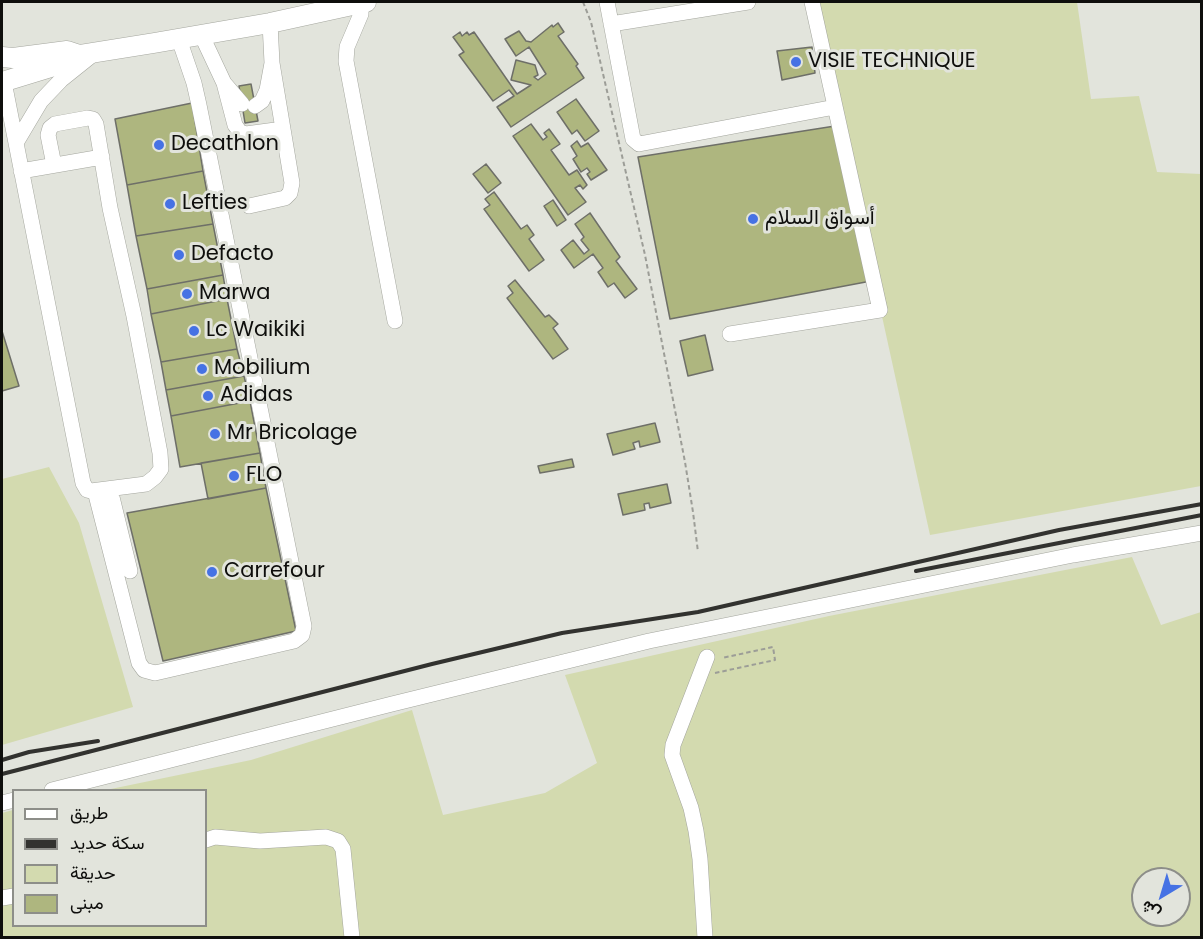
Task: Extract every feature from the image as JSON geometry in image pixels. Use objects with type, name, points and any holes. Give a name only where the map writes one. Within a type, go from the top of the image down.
[{"type":"main road","points":[[7,58],[67,51],[87,53],[179,39],[270,23],[363,2]]},
{"type":"main road","points":[[6,81],[69,62],[87,53]]},
{"type":"main road","points":[[6,81],[17,67],[7,58]]},
{"type":"street","points":[[363,2],[361,14],[347,47],[346,61],[395,321]]},
{"type":"street","points":[[607,2],[633,139],[639,144],[835,107]]},
{"type":"street","points":[[611,24],[748,2]]},
{"type":"street","points":[[730,334],[880,310],[812,2]]},
{"type":"street","points":[[249,206],[285,198],[290,193],[292,183],[272,63],[270,23]]},
{"type":"street","points":[[201,34],[224,83],[235,126],[240,132],[249,134],[283,129]]},
{"type":"street","points":[[102,490],[139,663],[144,670],[155,673],[294,641],[302,635],[304,626],[196,94],[179,39]]},
{"type":"street","points":[[16,143],[32,113],[46,95],[87,53]]},
{"type":"street","points":[[224,83],[249,105],[262,101],[266,94],[272,63]]},
{"type":"street","points":[[6,81],[21,171],[83,483],[87,490],[146,483],[161,469],[160,453],[147,380],[110,208],[95,121],[91,118],[55,124],[48,132],[54,165]]},
{"type":"street","points":[[21,171],[102,157]]},
{"type":"street","points":[[102,490],[130,572]]},
{"type":"street","points":[[56,789],[649,641],[1072,555],[1202,533]]},
{"type":"street","points":[[705,938],[696,831],[691,808],[672,755],[673,745],[699,676],[714,658]]},
{"type":"street","points":[[207,840],[215,837],[261,841],[326,837],[338,841],[343,849],[352,938]]},
{"type":"path","points":[[583,2],[591,22],[645,255],[693,512],[698,552]]},
{"type":"path","points":[[699,676],[775,660],[773,647],[714,658]]},
{"type":"green space","points":[[813,2],[1077,2],[1091,99],[1139,96],[1157,172],[1201,174],[1201,486],[930,535]]},
{"type":"green space","points":[[49,467],[79,523],[133,707],[2,745],[2,479]]},
{"type":"green space","points":[[1132,557],[1161,625],[1201,612],[1201,937],[2,938],[2,813],[12,810],[12,927],[207,927],[207,789],[111,789],[251,760],[412,710],[443,815],[545,793],[597,763],[565,675],[829,616]]},
{"type":"building","points":[[558,23],[564,32],[558,36],[578,64],[576,66],[584,78],[511,127],[497,107],[514,96],[509,90],[493,101],[459,55],[464,52],[453,37],[460,32],[462,36],[467,32],[469,35],[474,32],[517,94],[531,85],[511,80],[516,60],[535,65],[538,75],[534,77],[538,80],[546,74],[529,47],[516,56],[505,39],[519,31],[526,41],[531,42],[552,25],[553,27]]},
{"type":"building","name":"VISIE TECHNIQUE","points":[[812,47],[815,73],[782,80],[777,51]]},
{"type":"building","points":[[251,84],[258,121],[245,123],[239,86]]},
{"type":"building","points":[[576,99],[599,131],[585,141],[577,130],[572,134],[557,112]]},
{"type":"building","name":"Decathlon","points":[[192,103],[203,171],[127,185],[115,119]]},
{"type":"building","points":[[531,124],[543,140],[547,137],[544,133],[549,129],[560,144],[551,150],[569,175],[577,170],[587,185],[583,189],[580,185],[575,188],[586,202],[568,215],[513,136]]},
{"type":"building","name":"أسواق السلام","points":[[835,126],[871,281],[670,319],[638,157]]},
{"type":"building","points":[[577,141],[581,147],[588,143],[607,170],[591,180],[587,174],[590,172],[587,168],[581,172],[573,159],[577,156],[571,146]]},
{"type":"building","points":[[486,164],[501,183],[488,193],[473,174]]},
{"type":"building","name":"Lefties","points":[[203,171],[213,224],[136,236],[127,185]]},
{"type":"building","points":[[494,192],[521,229],[527,225],[534,235],[529,239],[544,260],[529,271],[484,209],[490,205],[485,199]]},
{"type":"building","points":[[553,200],[566,220],[557,226],[544,206]]},
{"type":"building","points":[[590,213],[620,257],[616,261],[637,289],[625,298],[614,283],[608,287],[598,272],[603,268],[593,254],[574,268],[561,250],[573,240],[584,254],[589,250],[581,240],[584,237],[575,224]]},
{"type":"building","name":"Defacto","points":[[213,224],[223,275],[147,289],[136,236]]},
{"type":"building","name":"Marwa","points":[[223,275],[227,299],[151,314],[147,289]]},
{"type":"building","points":[[515,280],[545,317],[549,315],[558,324],[553,328],[568,349],[553,359],[507,298],[513,293],[508,286]]},
{"type":"building","name":"Lc Waikiki","points":[[227,299],[237,349],[161,362],[151,314]]},
{"type":"building","points":[[2,331],[19,386],[2,391]]},
{"type":"building","points":[[705,335],[713,370],[688,376],[680,341]]},
{"type":"building","name":"Mobilium","points":[[237,349],[244,376],[166,390],[161,362]]},
{"type":"building","name":"Adidas","points":[[244,376],[250,401],[171,416],[166,390]]},
{"type":"building","name":"Mr Bricolage","points":[[250,401],[260,453],[180,467],[171,416]]},
{"type":"building","points":[[655,423],[660,442],[640,447],[639,441],[633,443],[635,449],[613,455],[607,434]]},
{"type":"building","name":"FLO","points":[[260,453],[266,488],[208,499],[201,463]]},
{"type":"building","points":[[572,459],[574,467],[540,473],[538,466]]},
{"type":"building","points":[[667,484],[671,503],[650,508],[649,503],[644,504],[645,510],[623,515],[618,494]]},
{"type":"building","name":"Carrefour","points":[[266,488],[296,631],[163,661],[127,513]]},
{"type":"railway","points":[[2,774],[562,633],[698,612],[1059,530],[1202,504]]},
{"type":"railway","points":[[916,571],[1202,515]]},
{"type":"railway","points":[[2,760],[29,752],[98,741]]},
{"type":"place","name":"VISIE TECHNIQUE","points":[[796,62]]},
{"type":"place","name":"Decathlon","points":[[159,145]]},
{"type":"place","name":"Lefties","points":[[170,204]]},
{"type":"place","name":"أسواق السلام","points":[[753,219]]},
{"type":"place","name":"Defacto","points":[[179,255]]},
{"type":"place","name":"Marwa","points":[[187,294]]},
{"type":"place","name":"Lc Waikiki","points":[[194,331]]},
{"type":"place","name":"Mobilium","points":[[202,369]]},
{"type":"place","name":"Adidas","points":[[208,396]]},
{"type":"place","name":"Mr Bricolage","points":[[215,434]]},
{"type":"place","name":"FLO","points":[[234,476]]},
{"type":"place","name":"Carrefour","points":[[212,572]]}]
